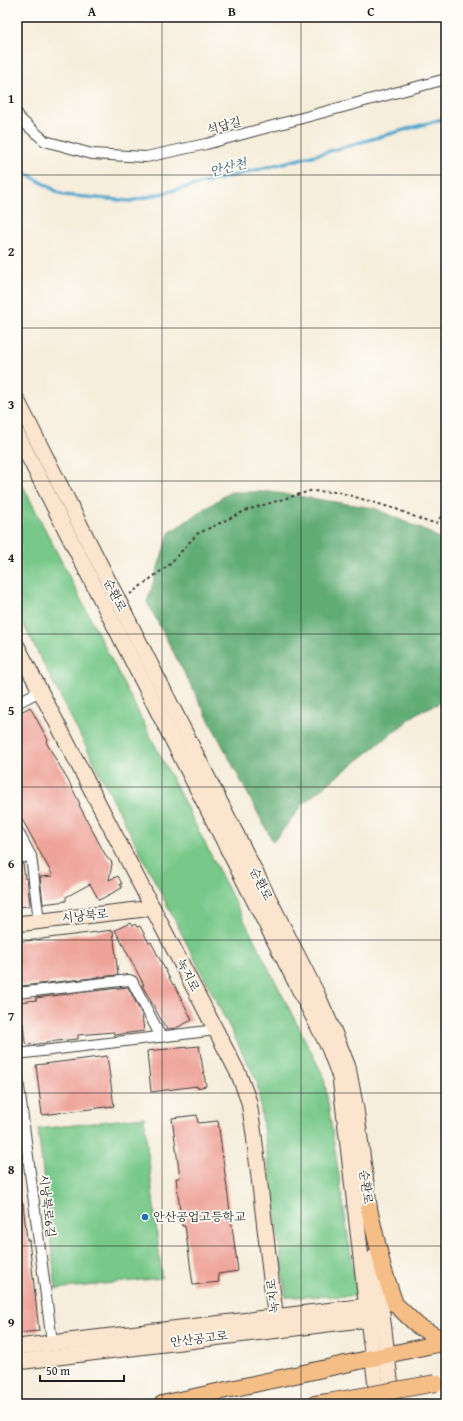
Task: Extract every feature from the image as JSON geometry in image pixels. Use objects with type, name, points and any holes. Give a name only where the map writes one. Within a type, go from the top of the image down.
[{"type":"main road","points":[[369,1209],[383,1268],[395,1304],[418,1326],[446,1342]]},
{"type":"main road","points":[[162,1404],[446,1342]]},
{"type":"main road","points":[[321,1403],[441,1383]]},
{"type":"street","name":"석답길","points":[[17,113],[20,119],[45,141],[92,154],[146,157],[206,144],[446,79]]},
{"type":"street","name":"순환로","points":[[17,400],[313,987],[334,1032],[348,1067],[356,1109],[369,1209],[374,1312]]},
{"type":"street","name":"순환로","points":[[17,434],[329,1048],[340,1078],[380,1356],[393,1404]]},
{"type":"street","name":"녹지로","points":[[17,646],[239,1075],[249,1102],[254,1135],[276,1323]]},
{"type":"street","points":[[17,703],[40,691]]},
{"type":"street","points":[[17,830],[30,856],[39,921]]},
{"type":"street","points":[[17,858],[30,856]]},
{"type":"street","name":"시낭북로","points":[[17,924],[153,908]]},
{"type":"street","points":[[17,993],[130,980],[132,981],[161,1037]]},
{"type":"street","points":[[17,1054],[216,1030]]},
{"type":"street","name":"시낭북로6길","points":[[17,1072],[21,1139],[52,1342]]},
{"type":"street","name":"안산공고로","points":[[17,1346],[276,1323],[374,1312]]},
{"type":"street","name":"안산공고로","points":[[17,1362],[276,1323]]},
{"type":"street","name":"순환로","points":[[378,1404],[380,1356]]},
{"type":"path","points":[[118,600],[132,593],[169,564],[197,534],[247,510],[310,491],[338,492],[396,509],[425,521],[436,523],[443,514],[446,490]]},
{"type":"green space","points":[[17,474],[324,1077],[357,1296],[286,1297],[257,1081],[17,612]]},
{"type":"green space","points":[[230,492],[271,492],[374,508],[428,532],[446,542],[446,700],[419,712],[306,801],[273,842],[147,602],[169,533]]},
{"type":"green space","points":[[144,1117],[162,1278],[56,1289],[38,1129]]},
{"type":"building","points":[[30,707],[48,740],[46,742],[80,804],[79,805],[107,858],[111,861],[112,864],[109,880],[118,876],[122,884],[120,884],[122,888],[99,900],[90,884],[66,897],[66,901],[43,904],[40,877],[53,876],[17,810],[17,714]]},
{"type":"building","points":[[17,864],[23,864],[25,879],[27,878],[29,906],[17,907]]},
{"type":"building","points":[[130,923],[132,926],[135,924],[137,927],[140,926],[149,943],[151,942],[192,1020],[176,1028],[167,1029],[164,1025],[142,985],[144,985],[115,930]]},
{"type":"building","points":[[113,930],[118,975],[22,986],[17,981],[17,942]]},
{"type":"building","points":[[128,987],[142,1015],[144,1031],[114,1035],[114,1032],[78,1035],[78,1039],[29,1045],[25,1043],[19,1002],[37,1000],[35,998]]},
{"type":"building","points":[[199,1046],[206,1086],[151,1092],[147,1051]]},
{"type":"building","points":[[107,1056],[114,1106],[42,1115],[36,1065]]},
{"type":"building","points":[[197,1115],[198,1123],[218,1121],[238,1271],[218,1274],[219,1282],[193,1285],[185,1226],[182,1226],[176,1178],[180,1178],[172,1118]]},
{"type":"building","points":[[23,1203],[27,1240],[29,1240],[39,1331],[17,1333],[17,1204]]},
{"type":"waterway","name":"안산천","points":[[17,168],[63,195],[131,201],[316,155],[446,118]]},
{"type":"place","name":"안산공업고등학교","points":[[145,1217]]}]
